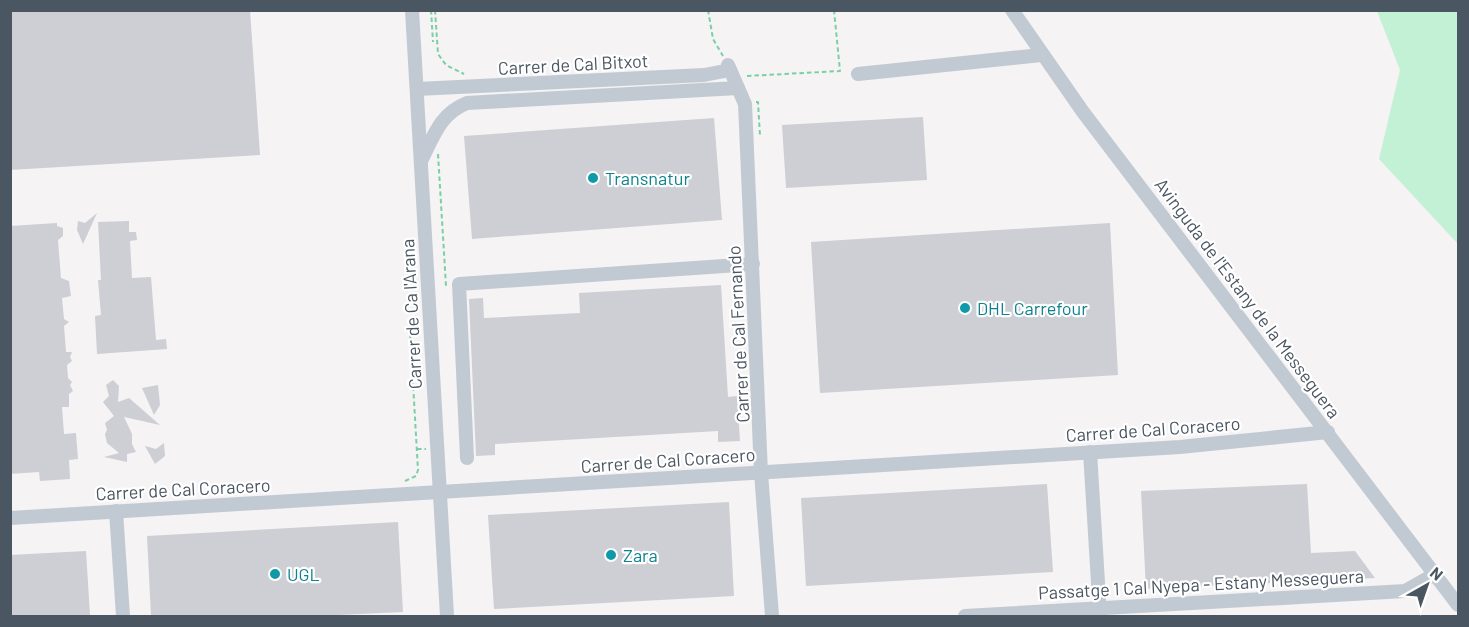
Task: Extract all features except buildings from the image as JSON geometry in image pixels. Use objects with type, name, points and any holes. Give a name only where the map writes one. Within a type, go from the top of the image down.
[{"type":"street","name":"Carrer de Ca l'Arana","points":[[412,10],[447,616]]},
{"type":"street","name":"Avinguda de l'Estany de la Messeguera","points":[[1012,10],[1041,55],[1458,604]]},
{"type":"street","points":[[858,74],[1041,55]]},
{"type":"street","name":"Carrer de Cal Bitxot","points":[[417,94],[471,88],[732,75]]},
{"type":"street","points":[[421,161],[440,122],[456,107],[467,103],[732,75]]},
{"type":"street","name":"Carrer de Cal Fernando","points":[[732,75],[745,104],[761,473],[772,616]]},
{"type":"street","points":[[467,458],[459,284],[753,264]]},
{"type":"street","name":"Carrer de Cal Coracero","points":[[10,518],[1090,452],[1328,432]]},
{"type":"street","points":[[1090,452],[1100,612]]},
{"type":"street","points":[[116,511],[123,616]]},
{"type":"street","name":"Passatge 1 Cal Nyepa - Estany Messeguera","points":[[965,616],[1100,612],[1405,591],[1435,574]]},
{"type":"path","points":[[433,10],[438,54],[443,62],[467,76],[471,88]]},
{"type":"path","points":[[708,10],[713,39],[732,75],[785,76],[840,71],[834,10]]},
{"type":"path","points":[[426,43],[435,42]]},
{"type":"path","points":[[438,153],[447,295]]},
{"type":"path","points":[[410,331],[418,470],[416,476]]},
{"type":"path","points":[[417,449],[436,448]]},
{"type":"green space","points":[[1377,11],[1458,11],[1458,244],[1379,159],[1400,70]]},
{"type":"place","name":"Transnatur","points":[[593,178]]},
{"type":"place","name":"DHL Carrefour","points":[[965,308]]},
{"type":"place","name":"Zara","points":[[611,555]]},
{"type":"place","name":"UGL","points":[[275,574]]}]
